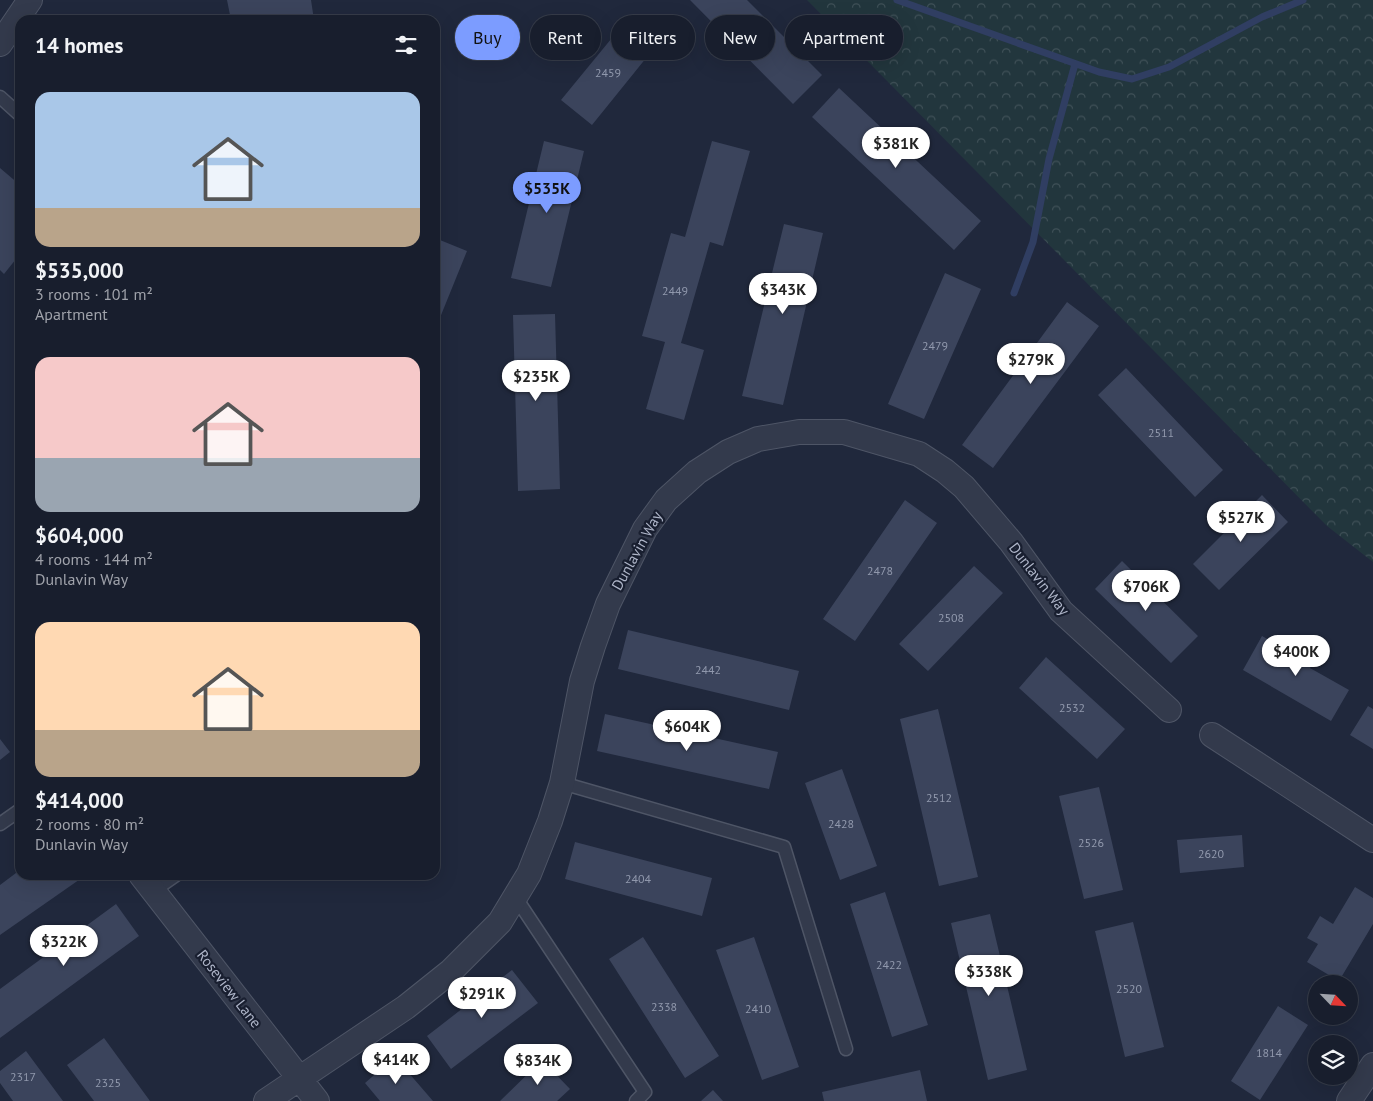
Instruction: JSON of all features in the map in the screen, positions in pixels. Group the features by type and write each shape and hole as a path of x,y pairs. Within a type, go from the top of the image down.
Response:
{"street":[{"path":"20,15 30,0"},
{"path":"0,44 15,22"},
{"name":"Dunlavin Way","path":"266,1101 406,1006 451,971 500,922 529,874 562,783 582,681 593,646 608,604 646,529 666,500 697,472 728,452 758,439 800,432 844,432 919,454 945,471 964,487 983,508 1061,611 1169,710"},
{"path":"1212,735 1373,840"},
{"name":"Roseview Lane","path":"147,883 317,1101"},
{"path":"1349,1101 1373,1065"}],"lane":[{"path":"0,96 15,111"},
{"path":"562,783 784,847 846,1049"},
{"path":"0,824 15,814"},
{"path":"516,898 644,1092 636,1101"}],"green space":[{"path":"807,0 1373,0 1373,562 1327,526 866,60 903,60 903,15 822,15"}],"building":[{"path":"227,0 311,0 313,15 230,15"},
{"path":"690,0 747,0 762,15 705,15"},
{"path":"775,28 785,38 785,60 807,60 822,75 793,104 749,60 775,60"},
{"path":"611,39 611,60 644,60 592,125 561,100 594,60 601,60 601,51"},
{"path":"839,88 981,221 954,250 812,117"},
{"path":"544,141 584,151 551,287 511,278"},
{"path":"712,141 750,151 723,246 710,242 681,343 704,350 684,420 646,409 665,342 642,336 671,233 685,237"},
{"path":"0,168 15,181 15,260 4,274 0,270"},
{"path":"784,224 823,233 783,405 742,396"},
{"path":"440,240 467,251 440,318"},
{"path":"945,273 981,289 924,419 888,404"},
{"path":"1067,302 1099,326 993,468 962,445"},
{"path":"555,314 560,489 518,491 513,315"},
{"path":"1126,368 1223,470 1195,497 1098,395"},
{"path":"1262,495 1288,522 1219,590 1193,564"},
{"path":"905,500 937,523 855,641 823,619"},
{"path":"1122,561 1198,636 1171,663 1095,589"},
{"path":"974,566 1003,593 928,671 899,644"},
{"path":"628,630 799,671 789,710 618,669"},
{"path":"1262,636 1286,650 1291,641 1317,657 1310,668 1349,690 1331,721 1243,670"},
{"path":"1046,657 1125,729 1097,759 1019,688"},
{"path":"1368,706 1373,709 1373,749 1350,735"},
{"path":"938,709 978,877 939,886 900,719"},
{"path":"605,714 778,752 769,789 597,751"},
{"path":"0,739 10,752 0,760"},
{"path":"842,769 877,866 840,880 805,783"},
{"path":"1099,787 1123,890 1084,899 1059,796"},
{"path":"1242,835 1244,867 1180,873 1177,840"},
{"path":"575,842 712,878 702,916 565,879"},
{"path":"15,874 15,880 79,880 0,935 0,885"},
{"path":"1355,887 1373,898 1373,924 1343,975 1329,975 1307,962 1318,944 1307,938 1320,916 1333,924"},
{"path":"885,892 928,1025 892,1037 850,904"},
{"path":"116,904 139,936 0,1038 0,989"},
{"path":"990,914 1027,1070 988,1080 951,923"},
{"path":"1133,922 1164,1047 1125,1057 1095,931"},
{"path":"643,937 719,1056 685,1078 609,959"},
{"path":"754,937 799,1067 762,1080 716,950"},
{"path":"512,970 538,1003 451,1069 427,1036"},
{"path":"1278,1006 1308,1025 1260,1100 1231,1081"},
{"path":"104,1038 150,1101 94,1101 67,1065"},
{"path":"26,1051 63,1101 13,1101 0,1083 0,1071"},
{"path":"395,1057 433,1101 380,1101 365,1083"},
{"path":"542,1060 570,1089 557,1101 500,1101"},
{"path":"920,1070 927,1101 824,1101 822,1092"},
{"path":"713,1090 723,1101 701,1101"}],"waterway":[{"path":"897,0 1099,72 1132,79 1169,67 1262,17 1303,0"},
{"path":"1014,293 1033,242 1049,159 1075,64"}]}
